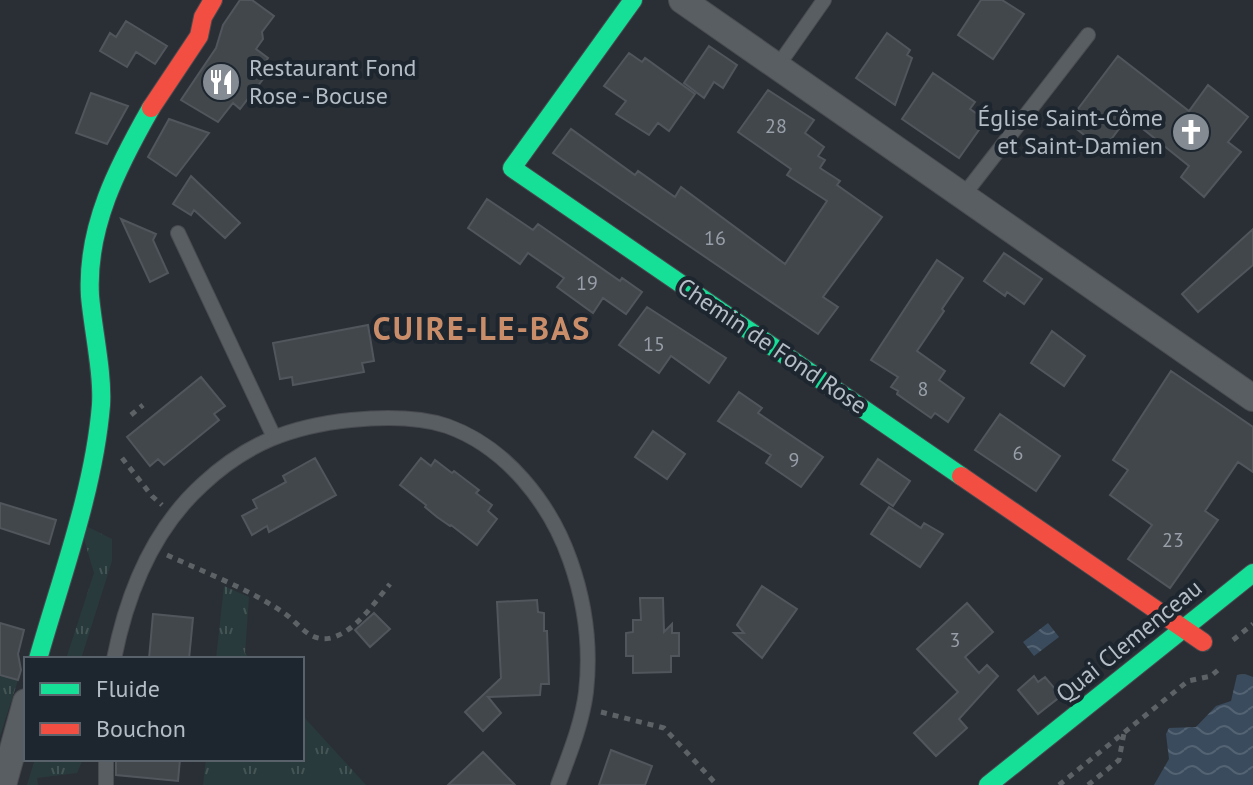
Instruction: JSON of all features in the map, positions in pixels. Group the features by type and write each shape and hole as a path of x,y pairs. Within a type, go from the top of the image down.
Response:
{"street":[{"path":"39,657 89,479 99,418 101,397 90,293 91,253 97,224 120,163 155,101 199,36 203,17 213,0"},
{"name":"Chemin de Fond Rose","path":"633,0 512,168 1202,642"},
{"path":"682,0 1253,398"},
{"name":"Quai Clemenceau","path":"989,785 1253,573"},
{"path":"3,785 24,709"},
{"path":"1036,747 1051,763"}],"lane":[{"path":"777,67 824,0"},
{"path":"963,196 1088,35"},
{"path":"178,233 274,437"},
{"path":"114,657 121,624 136,579 153,548 174,515 225,466 274,437 313,425 370,418 401,419 448,427 497,454 519,474 539,499 559,533 576,576 588,666 583,707 558,785"},
{"path":"106,761 106,785"}],"path":[{"path":"124,420 143,405"},
{"path":"114,447 152,496 174,515"},
{"path":"153,548 283,612 308,635 318,638 330,638 355,623 390,584"},
{"path":"1228,652 1234,639 1253,624"},
{"path":"1059,785 1188,681 1211,676 1223,665"},
{"path":"583,707 664,728 717,785"},
{"path":"1088,785 1119,760 1125,732"}],"green space":[{"path":"88,527 112,539 112,561 82,657 67,657 94,573 84,539"},
{"path":"224,586 249,597 245,653 248,657 216,657"},
{"path":"0,675 18,680 0,736"},
{"path":"304,717 366,785 203,785 206,761 304,761"},
{"path":"34,761 82,761 77,773 37,778 38,785 27,785"}],"water":[{"path":"1048,623 1059,637 1034,656 1023,642"},
{"path":"1237,675 1253,677 1253,785 1154,785 1169,759 1166,734 1169,728 1196,727 1216,706 1231,701"}],"building":[{"name":"Restaurant Fond Rose - Bocuse","path":"240,0 252,0 274,16 262,32 263,39 256,49 268,58 263,65 270,70 240,109 233,103 218,122 181,100 216,48 223,25"},
{"path":"981,0 1002,0 1024,14 993,59 958,35"},
{"path":"126,21 167,46 155,64 136,52 127,67 100,51 110,33 116,37"},
{"path":"887,33 910,50 907,55 912,58 895,105 856,78"},
{"path":"709,46 737,65 723,88 714,82 704,98 684,83"},
{"path":"629,53 642,62 645,58 695,94 669,131 658,123 649,135 616,114 626,101 604,86"},
{"name":"Église Saint-Côme et Saint-Damien","path":"1118,56 1189,111 1208,85 1248,117 1228,142 1241,152 1204,197 1181,177 1189,166 1128,117 1103,150 1068,122"},
{"path":"933,73 975,102 970,109 986,120 959,158 902,119"},
{"path":"768,90 814,120 805,133 824,147 818,156 825,160 820,168 840,181 837,185 882,217 823,297 838,307 818,334 553,153 571,129 635,175 638,171 675,197 681,187 785,264 827,201 787,175 791,169 738,132"},
{"path":"91,93 128,106 107,144 76,133"},
{"path":"169,119 209,133 176,176 148,157"},
{"path":"191,176 240,223 225,238 194,210 191,215 173,204"},
{"path":"487,199 533,230 538,224 620,281 622,278 642,292 626,314 603,298 593,313 557,287 564,278 528,253 520,264 468,228"},
{"path":"121,219 156,234 153,240 168,273 150,282"},
{"path":"1253,229 1253,265 1198,312 1182,294"},
{"path":"1004,253 1042,279 1024,304 1007,292 1005,296 984,281"},
{"path":"937,260 963,278 917,351 945,371 939,380 964,398 948,422 935,413 931,418 897,394 898,391 891,387 898,377 871,360"},
{"path":"647,307 726,358 709,383 671,356 659,373 619,345"},
{"path":"368,325 374,361 362,363 364,372 293,385 292,377 280,379 273,343"},
{"path":"1052,331 1085,356 1064,386 1031,363"},
{"path":"1171,371 1253,427 1253,472 1238,462 1205,511 1218,520 1170,588 1128,559 1152,525 1110,495 1128,470 1113,460"},
{"path":"201,377 225,406 214,414 219,420 164,465 158,459 150,466 127,437"},
{"path":"739,392 762,408 758,413 823,457 801,487 766,463 771,455 718,421"},
{"path":"1000,414 1060,456 1036,491 975,450"},
{"path":"653,431 685,454 667,479 635,457"},
{"path":"315,458 336,495 269,532 267,526 252,535 242,516 257,508 253,500 286,482 283,476"},
{"path":"421,458 431,466 435,460 452,473 454,471 479,490 476,493 492,505 488,511 497,519 477,545 437,517 400,485"},
{"path":"878,459 910,481 893,506 861,484"},
{"path":"0,503 56,520 49,544 0,528"},
{"path":"889,507 921,528 924,523 943,534 920,567 871,534"},
{"path":"762,586 797,609 762,658 734,633 744,633 737,625"},
{"path":"640,598 663,598 664,632 672,624 672,633 679,633 679,656 671,656 671,672 633,673 633,656 626,656 626,633 633,632 633,620 641,620"},
{"path":"537,600 538,612 544,613 544,631 547,631 549,684 541,684 540,695 488,697 501,713 483,731 465,712 501,678 497,602"},
{"path":"967,603 993,632 965,657 979,673 987,665 998,676 959,719 967,728 936,756 914,733 958,692 917,649"},
{"path":"374,613 390,629 370,647 355,630"},
{"path":"153,614 193,618 189,657 149,657"},
{"path":"0,623 24,630 18,654 21,670 18,680 0,675"},
{"path":"1034,676 1038,682 1045,677 1061,696 1038,714 1018,690"},
{"path":"611,750 652,766 645,785 599,785"},
{"path":"483,752 515,785 448,785"},
{"path":"116,761 180,761 178,781 116,775"}],"traffic: fast":[{"path":"633,0 512,168 961,476"},
{"path":"39,657 76,534 97,437 101,393 90,296 93,246 116,175 151,108"},
{"path":"988,785 1253,573"}],"traffic: jam":[{"path":"151,108 199,36 203,17 213,0"},
{"path":"961,476 1203,642"}],"place":[{"name":"Restaurant Fond Rose - Bocuse","path":"221,82"},
{"name":"Église Saint-Côme et Saint-Damien","path":"1191,132"}],"district":[{"name":"CUIRE-LE-BAS","path":"482,329"}]}
